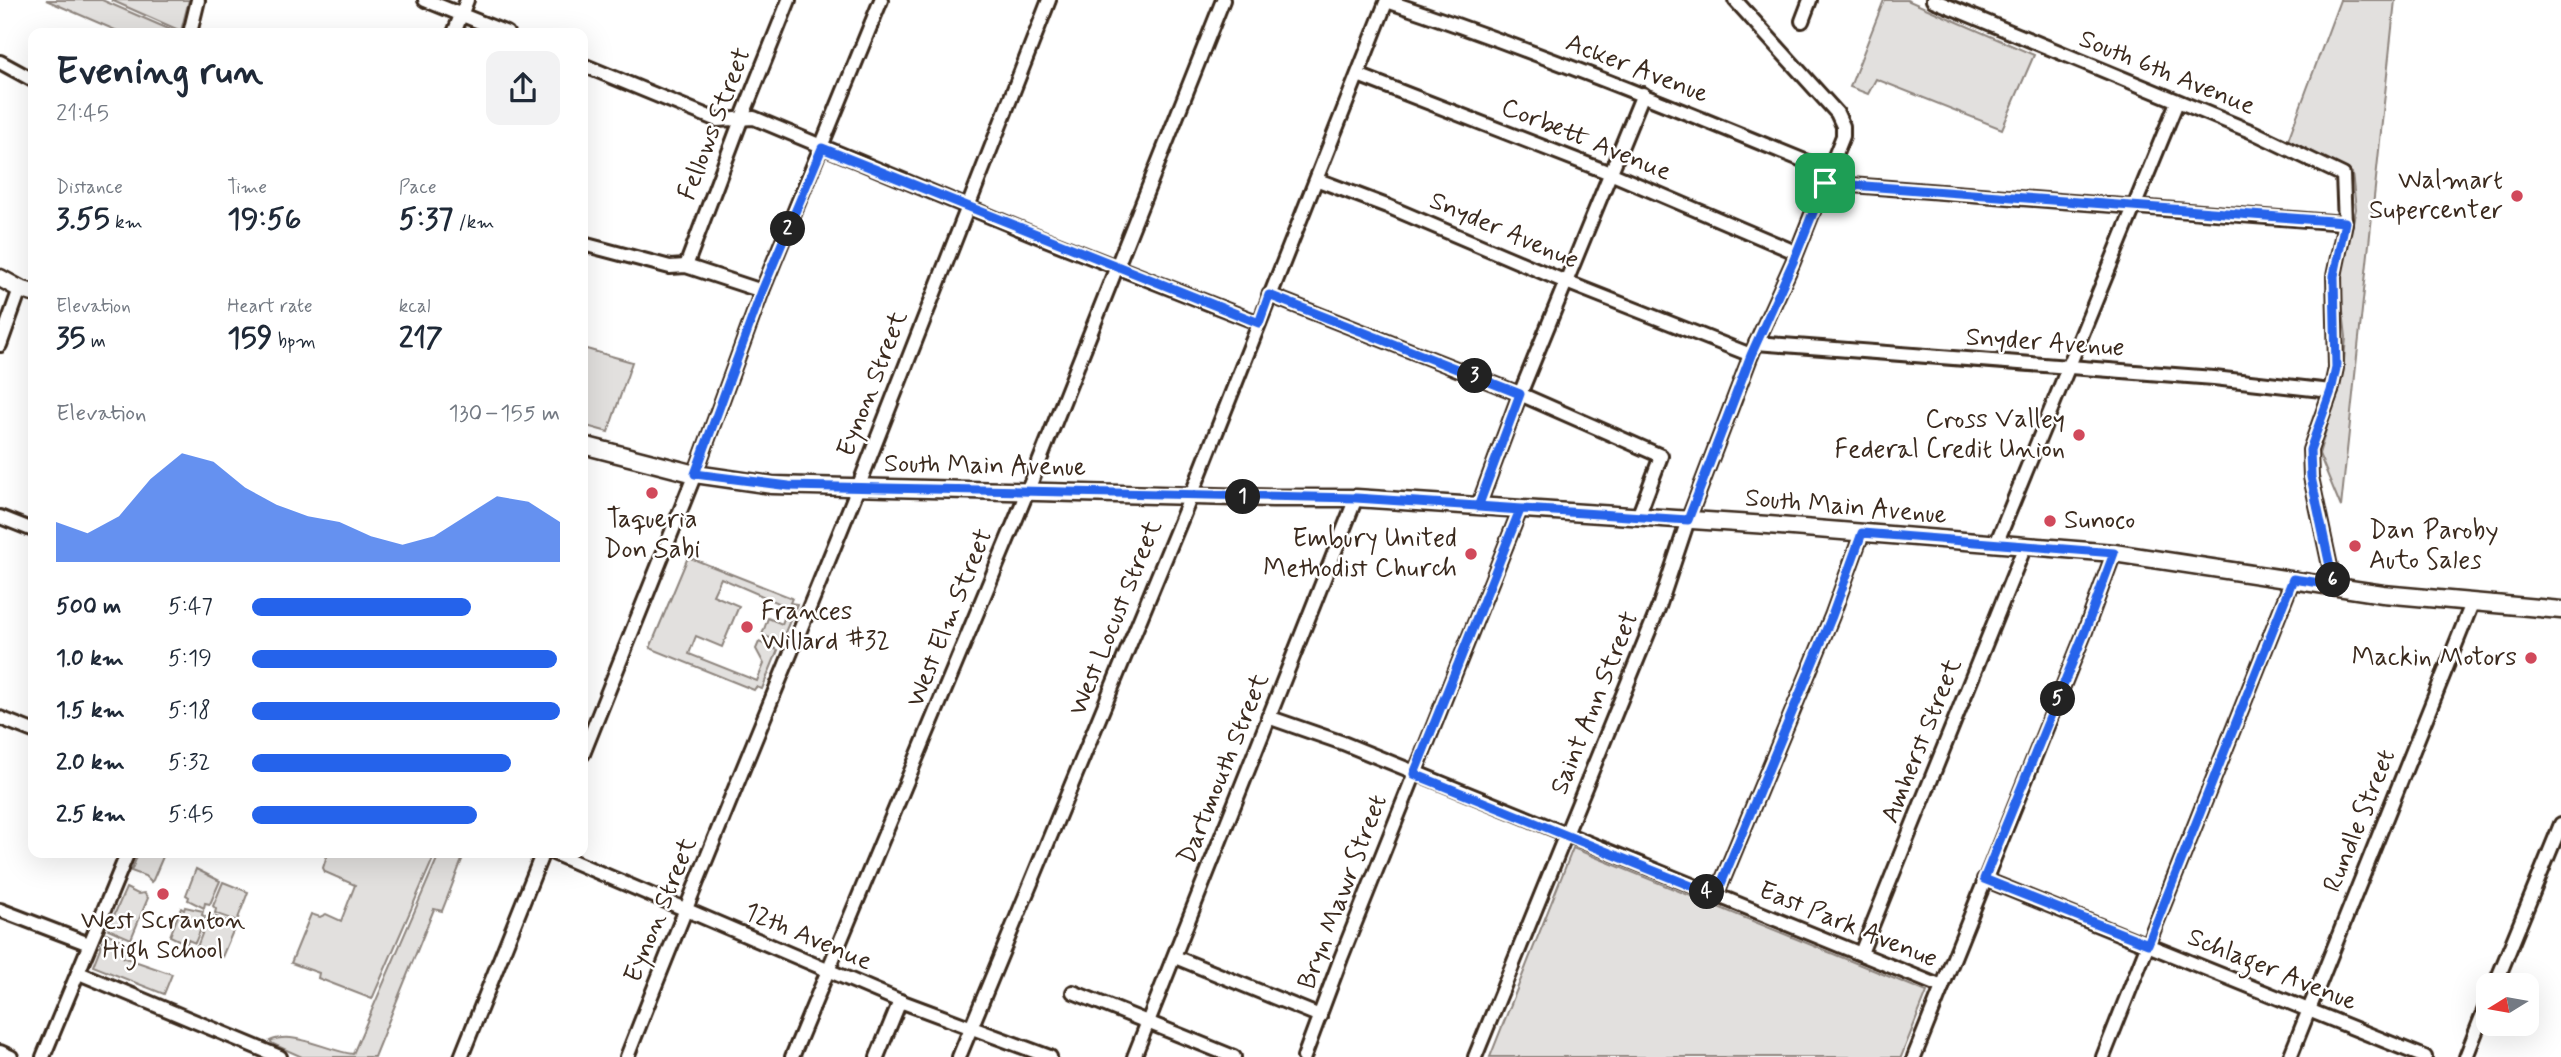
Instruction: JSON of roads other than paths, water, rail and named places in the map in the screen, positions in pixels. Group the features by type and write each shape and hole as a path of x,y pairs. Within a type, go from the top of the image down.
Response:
{"main road":[{"path":"0,278 27,291"},
{"name":"South Main Avenue","path":"588,446 695,474 772,485 857,489 1356,498 1688,520 2114,553 2383,594 2561,610"}],"street":[{"path":"191,28 198,0"},
{"path":"425,0 496,28"},
{"path":"456,28 467,0"},
{"name":"Fellows Street","path":"686,266 789,0"},
{"path":"588,742 695,474 762,291 881,0"},
{"name":"Eynon Street","path":"627,1057 684,909 857,489 1049,0"},
{"name":"West Elm Street","path":"793,1057 1028,490 1223,0"},
{"name":"Saint Ann Street","path":"1475,1057 1660,604 1688,520 1754,349 1843,136 1843,126 1836,113 1735,0"},
{"path":"1801,21 1810,0"},
{"name":"South 6th Avenue","path":"1933,0 2255,134 2343,175 2345,222"},
{"name":"West Locust Street","path":"959,1057 1191,496 1387,1"},
{"name":"Acker Avenue","path":"1387,1 1462,26 1643,94 1827,177 2134,208 2232,212 2345,222"},
{"path":"0,62 28,77"},
{"path":"588,67 717,120 754,118 822,148 1259,323"},
{"name":"Corbett Avenue","path":"1357,75 1610,173 1796,252"},
{"path":"1478,507 1520,394 1643,94"},
{"path":"1996,544 2177,103"},
{"name":"Snyder Avenue","path":"1318,180 1387,206 1566,282 1754,349 2214,378 2331,391"},
{"path":"2334,585 2311,477 2310,450 2331,391 2336,368 2334,276 2345,222"},
{"path":"588,245 670,267 686,266 762,291"},
{"path":"0,345 27,291"},
{"path":"1269,295 1520,394 1661,456 1638,517"},
{"name":"Dartmouth Street","path":"1134,1057 1356,498"},
{"name":"Bryn Mawr Street","path":"1304,1057 1520,510"},
{"path":"0,517 28,528"},
{"path":"1716,896 1832,616 1862,533"},
{"name":"Amherst Street","path":"1861,953 2025,546"},
{"path":"1914,1057 2114,553"},
{"path":"2103,1057 2293,579"},
{"name":"Rundle Street","path":"2290,1057 2473,601"},
{"name":"East Park Avenue","path":"1268,717 1343,743 1942,988"},
{"path":"0,718 28,729"},
{"path":"2500,973 2561,824"},
{"path":"43,1057 125,858"},
{"path":"461,1057 541,858"},
{"name":"12th Avenue","path":"565,858 831,969 900,1001 1050,1057"},
{"name":"Schlager Avenue","path":"1984,879 2425,1057"},
{"path":"0,910 89,944"},
{"path":"1174,957 1320,1016"},
{"path":"79,973 280,1057"},
{"path":"1073,992 1234,1057"},
{"path":"877,1057 900,1001"},
{"path":"2466,1057 2476,1032"},
{"path":"0,1052 11,1057"}],"place":[{"name":"Walmart Supercenter","path":"2517,196"},
{"name":"Cross Valley Federal Credit Union","path":"2079,435"},
{"name":"Taqueria Don Sabi","path":"652,493"},
{"name":"Sunoco","path":"2050,521"},
{"name":"Dan Paroby Auto Sales","path":"2355,546"},
{"name":"Embury United Methodist Church","path":"1471,554"},
{"name":"Frances Willard #32","path":"747,627"},
{"name":"Mackin Motors","path":"2531,658"},
{"name":"West Scranton High School","path":"163,894"}]}
